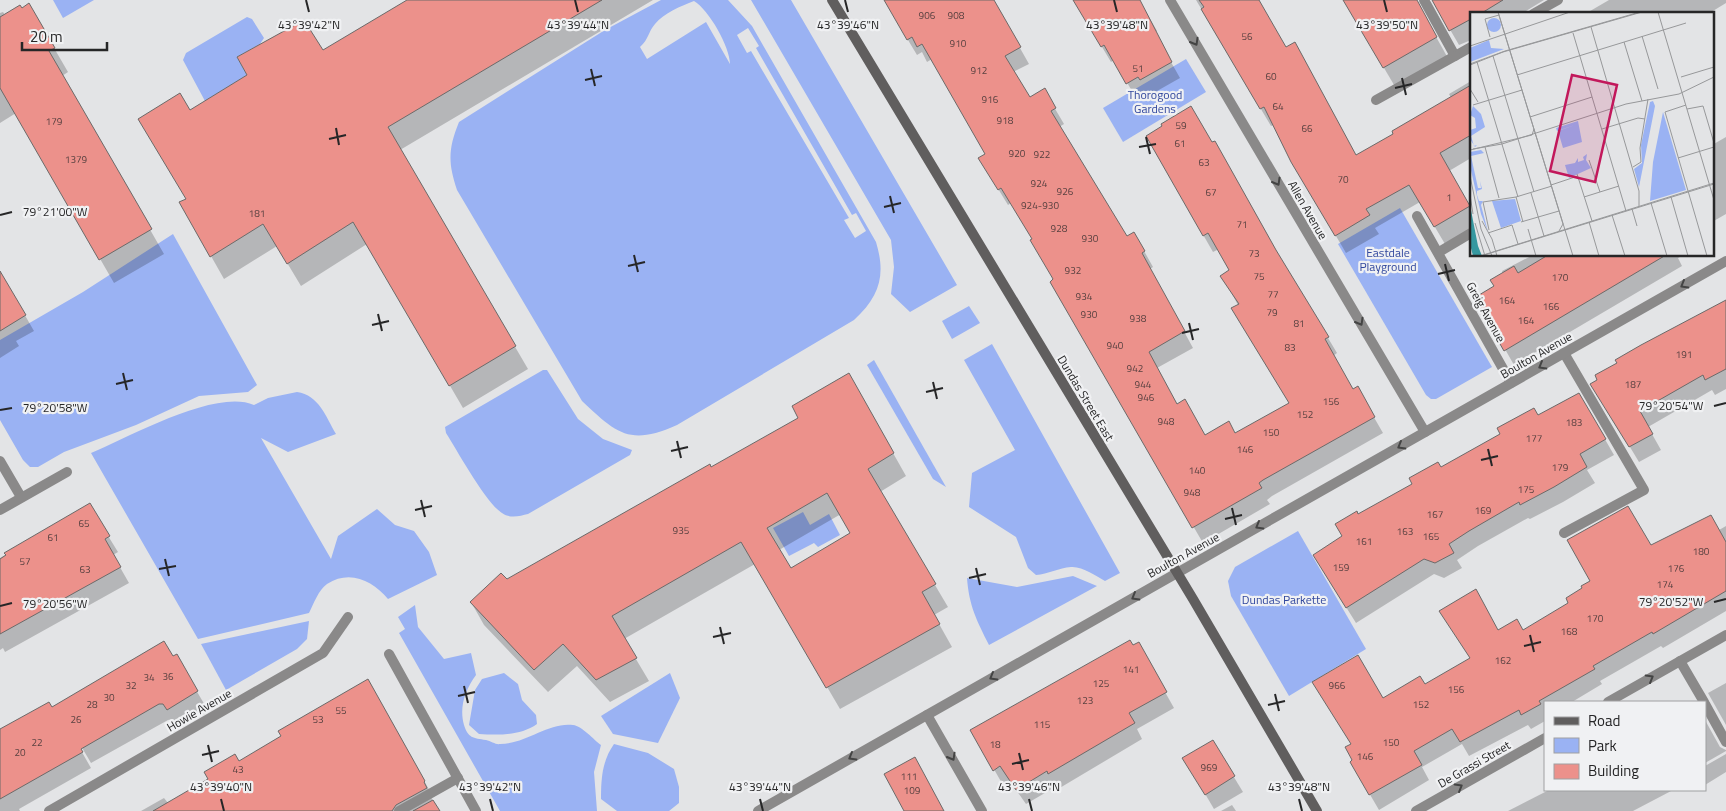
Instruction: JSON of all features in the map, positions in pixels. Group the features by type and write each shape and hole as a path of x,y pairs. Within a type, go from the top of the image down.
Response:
{"street":[{"name":"Dundas Street East","path":"832,0 1177,572 1317,811"},
{"name":"Allen Avenue","path":"1170,0 1424,432"},
{"path":"1424,0 1456,56"},
{"path":"1536,12 1558,0"},
{"path":"1376,100 1470,48"},
{"name":"Greig Avenue","path":"1417,216 1439,252 1511,383"},
{"path":"1439,252 1470,234"},
{"name":"Boulton Avenue","path":"758,811 1726,261"},
{"path":"1564,353 1644,490 1564,533"},
{"path":"0,462 21,497"},
{"path":"0,510 67,472"},
{"name":"Howie Avenue","path":"49,811 323,653 348,617"},
{"path":"1610,701 1726,635"},
{"path":"389,654 476,811"},
{"path":"1680,661 1703,701"},
{"path":"1706,707 1726,742"},
{"path":"928,714 982,811"},
{"name":"De Grassi Street","path":"1416,811 1544,739"},
{"path":"399,811 458,778"}],"green space":[{"path":"53,0 94,0 63,18"},
{"path":"661,0 728,0 752,26 876,242 879,254 880,275 875,293 863,311 854,320 677,425 647,435 625,433 615,429 582,401 457,190 450,156 459,122 605,30","holes":["694,1 706,12 718,30 723,39 730,64 706,22 647,59 640,47 655,24 668,13","748,28 759,46 756,48 852,215 856,213 866,231 855,238 844,220 849,218 751,51 747,53 737,35"]},
{"path":"751,0 791,0 957,285 910,312 891,294 894,267 891,240"},
{"path":"247,17 252,19 264,38 260,44 237,57 247,75 205,101 183,60 186,53"},
{"name":"Thorogood Gardens","path":"1186,59 1206,92 1123,142 1103,108"},
{"name":"Eastdale Playground","path":"1400,208 1492,367 1436,399 1431,399 1426,395 1338,244"},
{"path":"173,234 257,385 248,392 199,396 136,425 64,452 38,467 30,467 23,460 0,420 0,340 83,292"},
{"path":"969,306 980,323 952,339 942,321"},
{"path":"992,344 1120,573 1105,581 1075,567 1036,575 1028,568 1016,537 969,507 972,473 1015,450 964,360"},
{"path":"874,360 946,487 933,479 867,365"},
{"path":"543,370 547,370 578,419 603,439 632,450 630,455 528,514 508,516 495,507 480,488 446,433 445,427"},
{"path":"297,392 311,397 316,402 336,434 288,452 261,438 331,559 338,536 377,509 395,525 414,531 429,552 437,575 388,599 368,582 352,577 344,577 327,584 321,590 309,613 198,639 91,453 149,426 196,408 218,403 238,402 254,405 268,398"},
{"path":"803,512 810,525 829,514 840,535 818,547 814,543 789,556 773,528"},
{"name":"Dundas Parkette","path":"1298,531 1366,649 1289,696 1231,596 1228,581 1235,567"},
{"path":"1073,576 1097,586 989,645 977,621 967,578 1017,587"},
{"path":"415,605 418,627 444,659 471,653 476,675 466,693 462,712 464,725 469,735 498,744 510,743 555,727 573,725 584,730 601,745 594,772 597,811 500,811 399,633 405,629 398,617"},
{"path":"309,621 307,639 297,649 226,690 201,644"},
{"path":"504,673 518,684 522,700 536,715 537,724 516,733 479,734 469,725 475,690 482,679"},
{"path":"670,673 680,698 658,743 613,734 601,716"},
{"path":"614,744 648,753 674,769 679,787 679,803 669,811 617,811 601,799 603,770"}],"building":[{"path":"407,0 602,0 388,127 516,346 449,386 353,222 287,264 263,224 210,257 179,202 186,199 138,119 180,93 190,110 247,75 237,57 304,20 323,50"},
{"path":"884,0 994,0 1021,47 1005,56 1030,97 1045,88 1056,108 1051,111 1127,236 1134,232 1145,251 1142,253 1185,331 1149,352 1177,404 1185,399 1205,435 1229,421 1235,433 1289,403 1231,308 1239,304 1220,276 1229,270 1208,233 1203,236 1146,136 1162,126 1161,124 1191,106 1212,142 1215,141 1276,250 1329,337 1325,339 1353,389 1358,386 1375,417 1263,480 1259,483 1262,488 1192,528 1050,282 1053,279 1030,240 1032,239 1001,188 998,190 978,158 985,154 922,44 917,47 912,37 907,40"},
{"path":"1073,0 1140,0 1172,62 1140,80 1138,77 1126,84 1104,45 1101,47"},
{"path":"1199,0 1259,0 1286,47 1295,42 1356,155 1393,134 1392,131 1470,86 1470,136 1440,153 1470,206 1434,227 1409,185 1366,209 1370,215 1335,236 1291,162 1264,107 1260,109 1201,9 1204,7"},
{"path":"1343,0 1417,0 1437,37 1383,68"},
{"path":"1432,0 1503,0 1483,12 1470,12 1470,20 1449,31"},
{"path":"29,3 55,48 49,51 152,229 99,260 0,88 0,17 20,5 22,8"},
{"path":"1546,256 1664,256 1504,351 1474,298 1494,286 1490,280 1514,266 1518,273"},
{"path":"0,271 26,315 0,331"},
{"path":"1726,300 1726,369 1705,380 1703,375 1640,411 1653,434 1629,447 1590,384 1597,380 1595,375 1617,363 1615,360 1641,345"},
{"path":"849,373 894,453 868,469 936,584 922,592 940,624 826,688 741,542 612,616 637,658 596,680 563,644 534,670 470,602 501,573 507,579 710,464 711,467 798,418 792,406","holes":["827,493 850,533 791,568 767,528"]},
{"path":"1579,393 1606,439 1580,454 1587,467 1554,487 1520,505 1519,502 1469,531 1449,544 1454,553 1435,563 1424,559 1346,608 1313,555 1342,536 1335,524 1357,511 1358,514 1412,484 1409,478 1438,462 1441,467 1500,434 1497,428 1534,408 1538,415"},
{"path":"90,503 110,536 105,539 121,567 0,634 0,559 6,555 4,553"},
{"path":"1628,506 1651,545 1711,515 1726,542 1726,591 1653,634 1652,632 1593,666 1595,669 1539,701 1541,704 1521,715 1519,710 1460,742 1452,729 1414,751 1422,765 1369,795 1350,762 1352,760 1345,747 1351,744 1312,682 1358,655 1383,698 1420,676 1425,684 1470,658 1439,611 1476,589 1498,630 1517,619 1523,630 1568,603 1566,598 1590,581 1567,540"},
{"path":"1130,640 1133,645 1139,642 1167,692 1129,713 1135,723 1048,774 1047,771 1016,790 1000,766 993,771 970,730"},
{"path":"164,641 173,656 177,654 198,691 167,710 163,704 159,704 81,749 83,752 0,799 0,729 49,702 52,707"},
{"path":"368,679 425,781 427,788 396,805 392,811 153,811 208,779 204,772 235,754 239,761 281,736 278,731"},
{"path":"1213,740 1235,776 1205,795 1182,758"},
{"path":"915,757 944,811 904,811 884,774"},
{"path":"433,800 440,811 413,811"}]}
